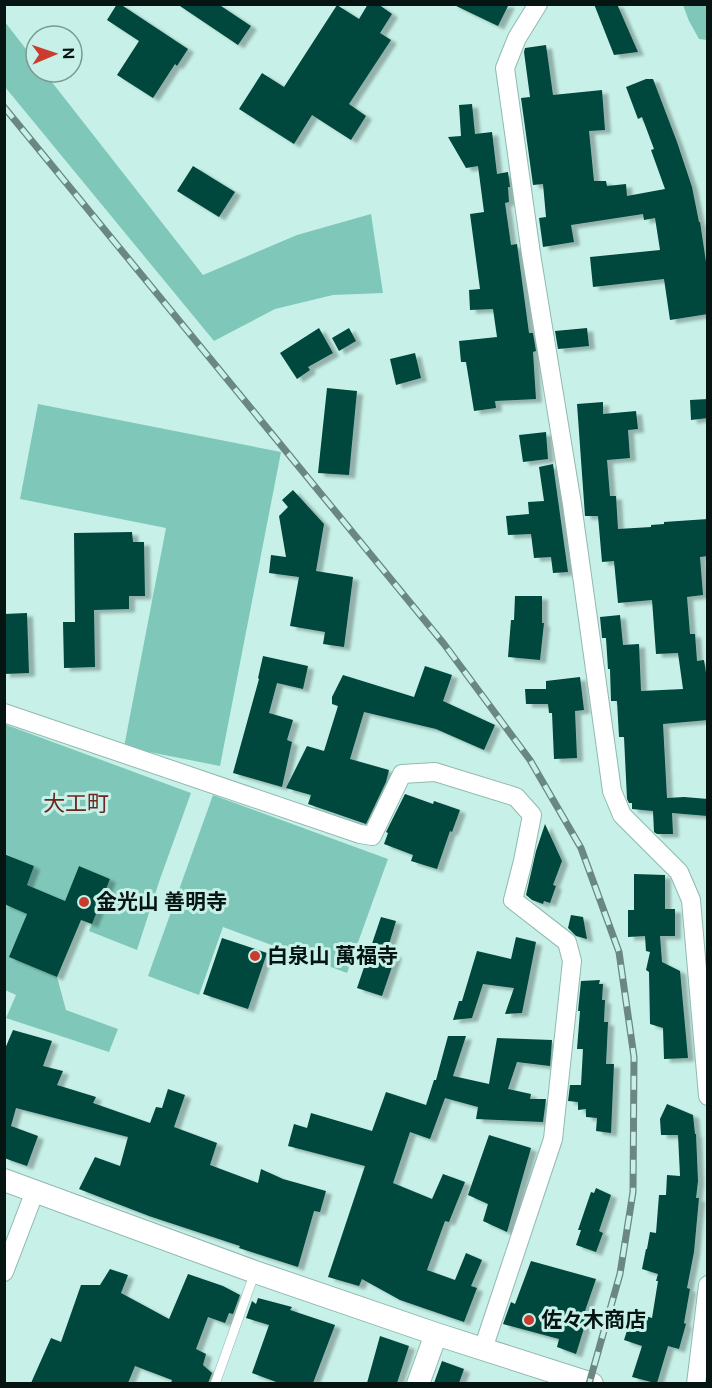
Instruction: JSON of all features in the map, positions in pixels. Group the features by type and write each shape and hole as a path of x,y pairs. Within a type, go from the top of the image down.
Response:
{"street":[{"path":"538,4 517,38 505,68 533,266 572,504 612,791 622,814 679,872 691,900 708,1096"},
{"path":"4,713 360,834 372,836 402,774 435,772 446,775 516,797 532,814 513,900 567,942 573,961 554,1139 483,1349"},
{"path":"4,1180 255,1272 436,1334 592,1383"},
{"path":"4,1272 35,1191"},
{"path":"696,1383 708,1285"},
{"path":"418,1383 436,1334"}],"lane":[{"path":"215,1383 255,1272"}],"green space":[{"path":"683,5 707,5 707,40 699,39"},
{"path":"5,22 24,47 24,84 53,84 203,275 297,235 371,214 383,293 333,295 275,309 214,341 5,87"},
{"path":"38,404 281,452 220,766 124,747 166,528 20,499"},
{"path":"4,724 191,793 137,950 89,931 110,879 79,866 65,901 27,885 34,866 5,854"},
{"path":"213,795 388,859 347,973 223,927 199,995 148,976"},
{"path":"4,904 27,914 10,957 57,977 66,1010 118,1029 109,1052 6,1018 16,995 5,990"}],"building":[{"path":"117,4 188,49 177,66 175,64 153,98 117,75 139,41 107,20"},
{"path":"177,4 218,4 251,26 238,45"},
{"path":"368,4 378,4 392,14 380,33 391,40 349,104 366,116 351,140 312,115 294,144 239,109 262,73 284,87 337,5 359,19"},
{"path":"452,4 509,4 498,26"},
{"path":"594,4 617,4 638,52 614,55"},
{"path":"546,45 553,95 602,90 605,130 589,131 594,181 606,181 607,186 626,184 627,196 665,189 642,117 638,119 626,87 646,79 653,79 692,187 708,275 708,314 670,320 664,279 593,287 590,257 660,250 655,218 644,220 643,214 571,225 574,242 543,247 539,218 546,217 543,184 533,185 521,98 530,97 525,48"},
{"path":"472,104 475,134 492,132 497,174 508,172 509,202 505,203 511,245 517,244 529,333 533,333 536,351 533,352 536,399 495,401 496,408 474,411 466,362 461,362 459,341 497,337 493,309 470,310 469,290 480,289 470,214 484,212 478,166 466,168 448,137 461,136 459,105"},
{"path":"193,166 235,192 219,217 177,191"},
{"path":"319,328 333,353 308,367 310,370 297,379 280,353"},
{"path":"349,328 356,341 339,351 332,338"},
{"path":"587,328 589,346 558,349 555,331"},
{"path":"415,353 421,378 396,385 390,359"},
{"path":"327,388 357,391 349,475 318,473"},
{"path":"708,399 708,418 691,420 690,400"},
{"path":"603,402 603,414 636,411 638,429 628,430 630,458 607,460 610,496 616,496 618,529 651,527 651,525 664,524 664,522 708,519 708,556 700,557 703,595 687,597 690,634 695,634 697,661 704,660 708,686 708,720 663,724 667,798 708,799 708,816 672,813 673,834 654,832 653,811 632,809 632,803 629,803 627,799 624,737 619,737 617,701 611,701 606,638 602,638 600,617 620,615 623,645 639,644 641,691 683,689 678,653 656,654 652,600 618,603 614,561 602,562 598,516 585,516 577,404"},
{"path":"546,432 548,459 523,462 519,435"},
{"path":"553,464 568,572 553,573 551,557 534,558 531,534 508,535 506,516 529,514 528,502 544,501 539,467"},
{"path":"293,490 324,524 316,571 353,577 344,647 323,644 325,632 290,626 299,577 269,573 271,555 286,557 279,516 288,507 282,500"},
{"path":"132,532 133,542 144,542 145,596 129,596 129,609 94,610 95,667 64,668 63,622 75,622 74,533"},
{"path":"515,596 542,596 542,623 544,623 540,660 508,657"},
{"path":"27,613 29,673 4,674 4,614"},
{"path":"263,656 308,666 303,689 277,683 269,713 293,720 287,740 292,742 282,787 233,773 259,679"},
{"path":"425,666 452,675 443,701 495,725 484,750 436,729 364,712 350,759 389,770 386,782 366,824 308,804 311,795 286,788 307,746 324,751 338,706 332,704 332,697 343,675 414,697"},
{"path":"580,677 584,710 575,711 577,758 554,759 552,713 549,713 548,704 526,704 525,689 546,689 546,681"},
{"path":"405,794 460,810 437,869 411,861 413,855 384,844 388,833 386,832"},
{"path":"545,824 562,861 553,885 556,886 550,903 544,901 543,904 526,895"},
{"path":"4,854 34,866 27,885 65,901 79,866 110,879 92,924 81,920 57,977 9,957 27,914 4,904"},
{"path":"634,874 665,875 665,909 675,909 675,936 660,936 662,962 680,971 688,1058 664,1059 663,1028 650,1024 649,972 646,970 650,952 646,951 645,936 628,937 628,910 634,910"},
{"path":"571,915 583,917 587,939 576,936 568,928"},
{"path":"381,917 396,921 387,951 396,955 382,996 357,988"},
{"path":"516,937 536,942 522,1013 505,1014 514,988 483,984 472,1018 453,1020 459,1001 462,1001 477,951 511,959"},
{"path":"222,938 267,953 248,1009 203,994"},
{"path":"600,980 599,984 603,984 602,1000 605,1000 604,1022 608,1022 606,1064 614,1064 611,1133 596,1131 597,1118 586,1117 586,1109 578,1110 578,1102 568,1101 570,1085 581,1085 583,1049 577,1049 581,981"},
{"path":"13,1030 52,1041 43,1066 63,1071 57,1085 96,1097 93,1103 150,1123 156,1107 162,1108 168,1089 185,1095 174,1127 217,1143 210,1165 258,1183 261,1169 283,1179 326,1191 320,1212 314,1211 298,1267 149,1216 79,1189 95,1157 120,1166 128,1137 16,1108 11,1126 38,1136 27,1166 4,1158 4,1051"},
{"path":"448,1036 466,1036 453,1076 489,1084 497,1038 552,1040 550,1066 517,1062 508,1089 531,1094 530,1099 546,1099 543,1122 476,1119 478,1107 445,1098 430,1139 410,1132 393,1183 432,1199 443,1174 465,1182 449,1222 445,1221 427,1270 455,1280 466,1253 482,1260 471,1286 477,1288 464,1322 400,1300 362,1279 359,1286 328,1277 365,1166 288,1146 294,1124 307,1128 311,1113 372,1131 386,1092 426,1105 434,1080 436,1080"},
{"path":"667,1104 693,1115 698,1181 696,1198 699,1198 694,1252 687,1288 690,1289 684,1323 686,1324 679,1349 668,1346 657,1383 655,1383 632,1377 642,1346 624,1340 633,1312 652,1318 658,1274 642,1269 650,1232 656,1233 659,1195 666,1195 667,1175 680,1176 678,1135 661,1135 660,1119"},
{"path":"489,1135 531,1148 507,1232 483,1221 488,1204 468,1195"},
{"path":"596,1188 611,1195 599,1231 603,1233 596,1252 576,1245 581,1230 578,1230 591,1192 594,1193"},
{"path":"531,1261 596,1279 585,1311 589,1312 576,1354 557,1347 559,1339 503,1324 511,1302 515,1304"},
{"path":"110,1269 128,1275 121,1293 169,1319 188,1274 223,1286 240,1295 233,1314 229,1313 225,1323 208,1317 196,1349 206,1354 203,1365 212,1373 208,1383 171,1383 172,1380 135,1366 128,1383 31,1383 51,1338 61,1342 81,1285 100,1285"},
{"path":"258,1298 292,1307 290,1310 335,1325 313,1383 279,1383 252,1373 269,1325 246,1318 252,1301 256,1304"},
{"path":"380,1336 409,1346 397,1383 367,1383"},
{"path":"442,1361 464,1369 459,1383 434,1383"}],"railway":[{"path":"4,107 444,644 530,760 581,848 619,952 634,1057 633,1192 620,1274 589,1384"}],"place":[{"name":"金光山 善明寺","path":"84,902"},
{"name":"白泉山 萬福寺","path":"255,956"},
{"name":"佐々木商店","path":"529,1320"}],"district":[{"name":"大工町","path":"76,803"}]}
